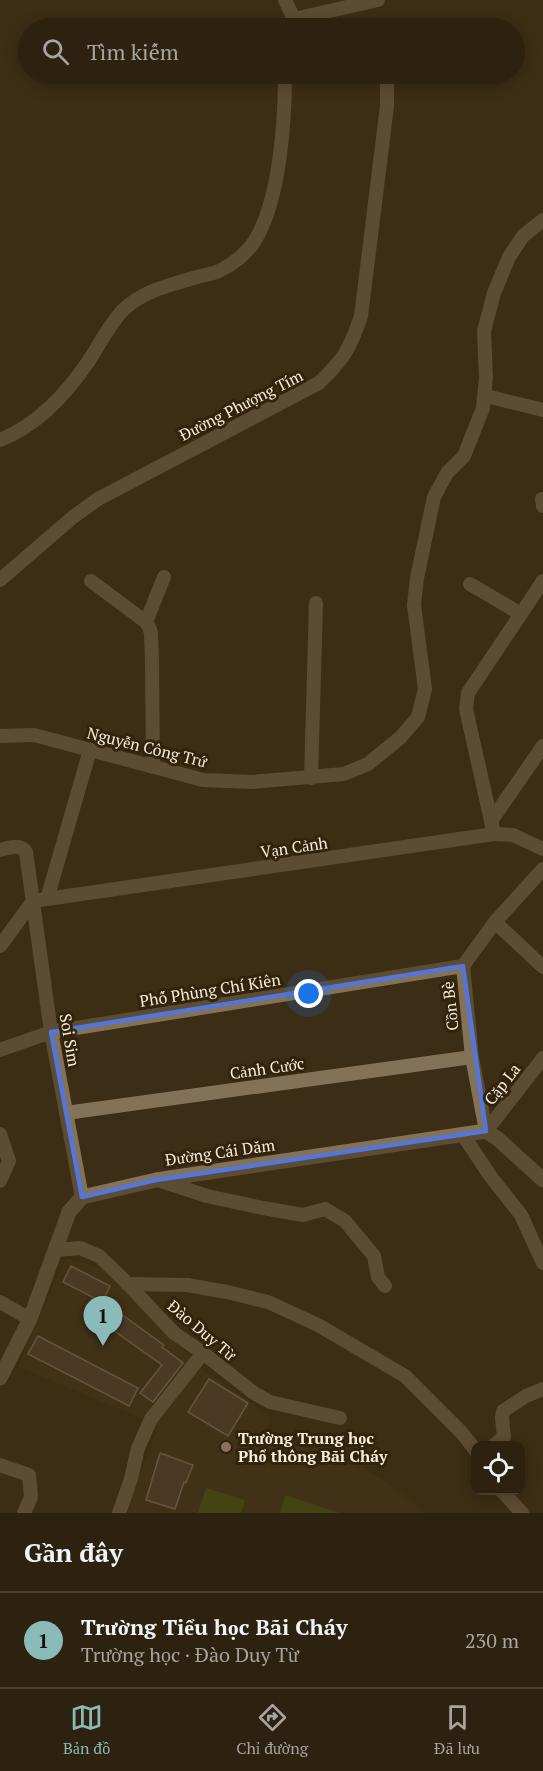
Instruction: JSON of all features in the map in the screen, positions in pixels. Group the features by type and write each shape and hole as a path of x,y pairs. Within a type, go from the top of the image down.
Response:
{"street":[{"path":"285,0 291,18"},
{"path":"314,18 378,0"},
{"path":"0,440 34,421 52,405 72,384 123,311 139,298 163,287 219,271 239,258 253,243 266,218 281,154 285,84"},
{"name":"Đường Phượng Tím","path":"0,580 98,499 319,383 339,364 352,343 361,316 387,106 387,84"},
{"name":"Nguyễn Công Trứ","path":"0,736 34,735 203,780 252,782 345,774 368,764 401,736 418,717 424,689 414,605 434,497 447,473 464,456 483,408 486,396 484,331 494,292 509,257 523,236 543,220"},
{"path":"486,396 543,410"},
{"path":"146,622 164,577"},
{"path":"493,827 466,709 466,699 543,580"},
{"path":"91,581 146,622 149,627 153,662 153,767"},
{"path":"470,584 521,614"},
{"path":"311,778 316,603"},
{"path":"493,827 543,746"},
{"path":"0,946 40,900 90,750"},
{"name":"Vạn Cảnh","path":"40,900 493,827 543,849"},
{"name":"Soi Sim","path":"0,850 18,846 24,848 40,900 51,1032 82,1197"},
{"name":"Cồn Bè","path":"486,1131 472,1057 463,966 495,922 543,869"},
{"path":"495,922 543,966"},
{"name":"Phố Phùng Chí Kiên","path":"0,1050 51,1032 463,966"},
{"name":"Cảnh Cước","path":"66,1113 472,1057"},
{"name":"Cặp La","path":"486,1131 542,1063"},
{"path":"486,1131 543,1180"},
{"name":"Đường Cái Dăm","path":"82,1197 156,1180 486,1131"},
{"path":"0,1134 9,1161 0,1181"},
{"path":"463,1135 491,1177 521,1215 543,1263"},
{"path":"156,1180 207,1196 273,1210 303,1215 325,1209 345,1221 374,1256 378,1277 385,1286"},
{"path":"0,1378 30,1319 69,1212 82,1197"},
{"name":"Đào Duy Từ","path":"56,1250 80,1248 99,1256 174,1333 254,1394 270,1402 340,1418"},
{"path":"127,1284 187,1285 227,1292 268,1302 318,1325 405,1376 471,1445"},
{"path":"0,1302 30,1319"},
{"path":"119,1513 138,1448 151,1419 203,1353"},
{"path":"499,1441 504,1437 503,1411 526,1396 543,1389"},
{"path":"0,1465 29,1475 31,1497 24,1513"},
{"path":"505,1495 522,1513"}],"highlighted area":[{"path":"463,966 486,1131 156,1180 82,1197 51,1032"}],"shaded area":[{"path":"66,1258 109,1272 200,1368 271,1416 264,1439 341,1455 390,1484 424,1513 127,1513 158,1425 18,1367"}],"green space":[{"path":"206,1488 245,1500 241,1513 198,1513"},
{"path":"286,1495 340,1513 280,1513"}],"building":[{"path":"71,1266 110,1286 102,1302 63,1282"},
{"path":"110,1306 164,1345 162,1347 183,1363 153,1402 140,1393 162,1365 99,1320"},
{"path":"38,1336 138,1388 129,1406 28,1354"},
{"path":"209,1379 248,1403 228,1436 188,1412"},
{"path":"160,1453 193,1465 186,1483 184,1482 175,1509 146,1500"}],"place":[{"name":"Trường Tiểu học Bãi Cháy","path":"103,1346"},
{"name":"Trường Trung học Phổ thông Bãi Cháy","path":"226,1447"}]}
